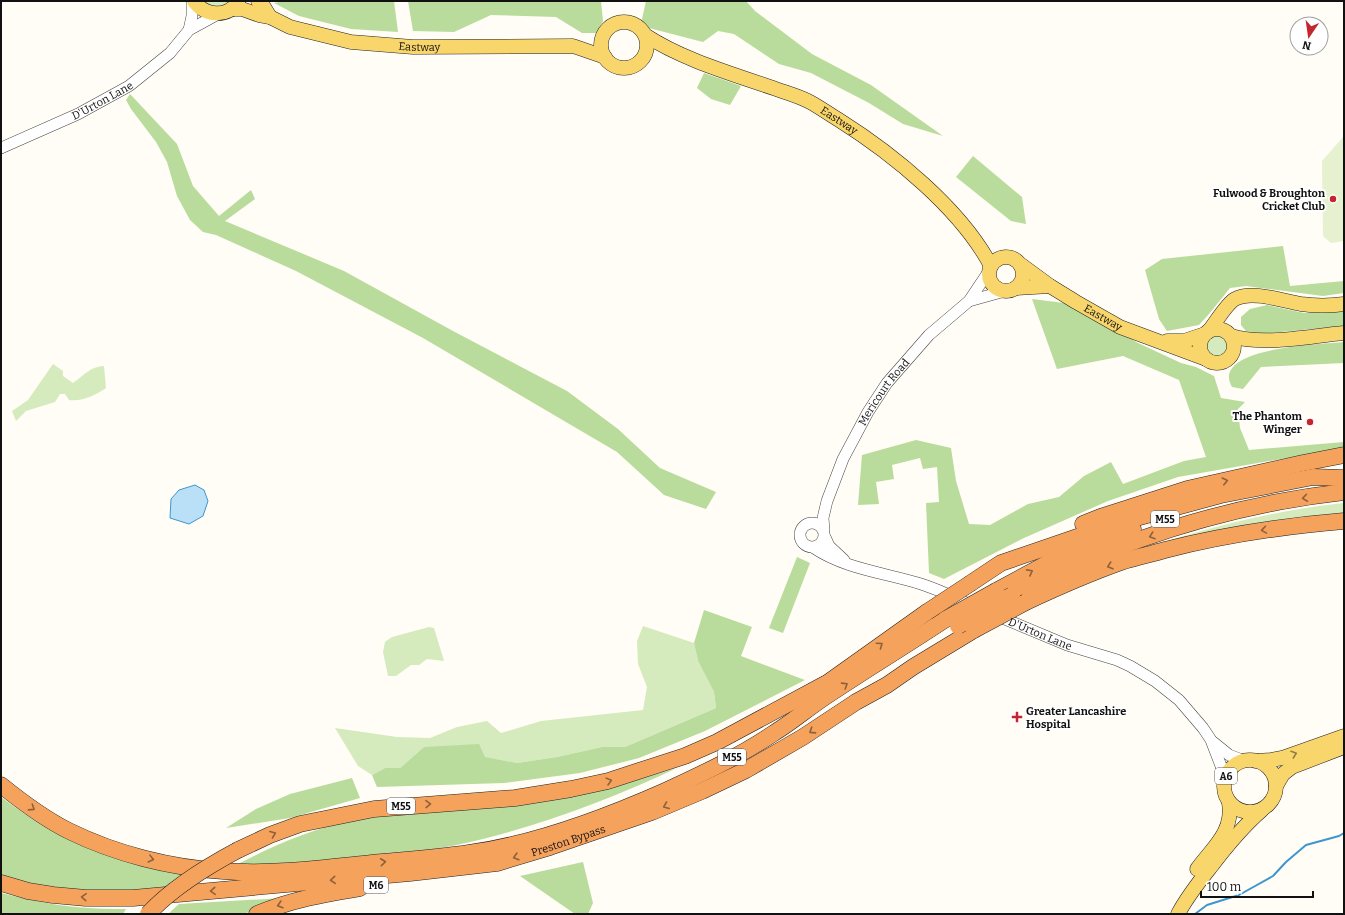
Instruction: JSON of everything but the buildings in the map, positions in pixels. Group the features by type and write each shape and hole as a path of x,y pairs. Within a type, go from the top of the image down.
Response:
{"highway":[{"name":"M55","path":"1019,556 1043,542 1075,527 1187,489 1344,455"},
{"name":"M55","path":"496,856 684,772 778,719 927,612 1001,563 1109,526 1221,495 1314,477 1344,479"},
{"name":"M55","path":"856,702 879,681 996,590 1046,564 1094,544 1187,512 1228,500 1287,488 1344,479"},
{"name":"M55","path":"856,702 887,685 913,667 974,630 1019,599 1034,584 1096,557 1154,535 1219,516 1289,500 1344,492"},
{"name":"M55","path":"496,856 618,810 666,790 720,763 774,734 824,698 952,623 1126,560 1175,547 1265,530 1344,521"},
{"name":"M55","path":"148,914 176,888 221,859 270,835 300,824 374,809 515,798 571,789 608,781 685,756 717,742 825,684"},
{"name":"Preston Bypass","path":"1,883 28,891 53,895 86,898 116,898 252,888 410,873 550,847 652,812 702,791 779,752 856,702"},
{"name":"Preston Bypass","path":"1,785 56,824 70,831 131,854 181,866 222,871 274,871 325,868 470,853 496,856"},
{"name":"M6","path":"257,914 274,907 313,896 368,886 410,881 496,856"}],"main road":[{"name":"Eastway","path":"193,1 200,8 213,13 230,8 242,9 270,17 290,27 351,42 413,47 573,46 603,36 616,24 623,23 636,26 645,35 674,51 808,101 858,132 910,171 945,204 984,252 990,268"},
{"name":"Eastway","path":"258,1 270,17"},
{"path":"645,35 647,48 646,54"},
{"path":"603,36 602,50 605,57"},
{"name":"Eastway","path":"573,46 605,57 608,62 615,66 625,68 632,67 639,63 646,54 674,51"},
{"name":"Eastway","path":"973,238 1016,261 1050,286 1120,327 1206,359"},
{"path":"1011,290 1022,282 1023,270 1016,261 1001,257 995,261 990,268 989,277 994,286 999,290 1011,290 1050,286"},
{"path":"1273,340 1246,350 1223,363 1218,364 1210,362 1206,359 1200,349 1201,341 1206,333 1227,307 1234,300 1244,296 1265,297 1302,304 1344,304"},
{"path":"1227,307 1225,321 1226,328 1234,341 1235,348 1229,359"},
{"path":"1206,333 1220,329 1244,339 1273,340 1344,333"},
{"name":"Eastway","path":"1160,342 1184,341 1206,333"},
{"path":"1250,761 1282,758 1344,736"},
{"name":"A6","path":"1174,911 1244,826 1267,806 1274,797 1276,786 1283,774 1292,767 1344,747"},
{"path":"1250,761 1264,764 1274,777 1276,786"},
{"name":"A6","path":"1174,911 1188,880 1227,829 1230,817 1229,802 1224,792 1224,782 1227,774 1231,768 1237,764 1250,761"},
{"path":"1229,802 1241,811 1255,812 1262,809"}],"street":[{"path":"189,30 193,1"},
{"name":"D'Urton Lane","path":"1,148 78,114 129,86 170,53 189,30 230,8"},
{"name":"Mericourt Road","path":"824,533 823,518 826,504 843,459 868,412 887,383 929,335 969,301 990,268"},
{"name":"Mericourt Road","path":"969,301 1011,290"},
{"name":"Mericourt Road","path":"805,525 826,504"},
{"path":"812,523 819,524 824,533 822,543 814,548 806,546 801,541 800,534 805,525 812,523"},
{"name":"D'Urton Lane","path":"824,533 829,546 847,563"},
{"name":"D'Urton Lane","path":"814,548 847,563 922,584 1053,639 1108,657 1130,666 1155,681 1179,700 1211,740 1229,755 1250,761"},
{"name":"D'Urton Lane","path":"1211,740 1221,766 1224,782"}],"green space":[{"path":"203,1 232,1 217,7 206,4"},
{"path":"283,1 394,1 398,32 351,29 299,16 274,3"},
{"path":"408,1 601,1 603,21 597,33 582,33 556,17 491,15 454,32 413,31"},
{"path":"646,1 746,1 755,11 812,54 871,85 943,136 903,124 869,103 811,73 779,64 734,34 718,31 703,42 645,27 642,19"},
{"path":"704,73 741,86 730,105 711,99 697,88"},
{"path":"130,94 177,144 193,186 219,216 251,190 255,199 225,221 344,271 567,391 618,429 660,468 716,492 706,509 664,495 617,452 423,338 296,271 216,235 203,232 190,220 177,196 167,162 156,142 126,100"},
{"name":"Fulwood & Broughton Cricket Club","path":"1344,136 1344,241 1331,243 1323,236 1322,161"},
{"path":"973,156 1022,197 1026,224 1011,221 956,177"},
{"path":"1283,246 1290,286 1344,281 1344,293 1323,296 1246,286 1230,288 1199,325 1167,331 1159,319 1145,270 1162,259"},
{"path":"1032,299 1072,304 1138,343 1181,363 1196,367 1214,376 1221,398 1245,402 1238,409 1240,428 1249,450 1344,442 1344,448 1178,477 1108,501 1024,538 944,579 929,573 926,503 939,502 937,467 923,469 920,458 892,465 894,479 876,482 879,504 858,505 862,455 916,440 951,448 956,481 969,524 990,525 1028,504 1059,497 1084,476 1111,462 1123,484 1184,461 1206,457 1179,380 1123,356 1057,369"},
{"path":"1267,305 1304,313 1344,311 1344,326 1260,334 1246,331 1241,325 1241,317 1250,309"},
{"path":"1217,335 1225,338 1228,346 1225,354 1217,357 1209,354 1206,346 1209,338"},
{"path":"1344,342 1344,363 1261,367 1243,389 1232,387 1229,374 1237,363 1252,356 1272,350 1314,344"},
{"path":"53,364 63,371 63,376 73,383 91,370 99,366 104,366 106,388 79,400 69,400 65,394 60,394 55,402 26,411 16,421 12,411 28,400"},
{"path":"1344,503 1344,518 1149,547 1197,532 1270,514"},
{"path":"797,557 810,563 783,633 769,628"},
{"path":"704,610 752,627 741,656 805,680 705,731 639,758 580,773 504,783 377,787 372,775 385,768 400,768 424,747 479,744 485,757 517,763 557,757 602,747 625,747 716,708 714,692 698,661 694,643"},
{"path":"643,626 694,643 698,661 714,692 716,708 625,747 602,747 557,757 517,763 424,747 400,768 385,768 372,775 358,766 335,728 397,737 430,738 457,727 487,721 501,733 541,721 643,710 647,687 638,664 637,641"},
{"path":"429,627 434,628 444,661 427,659 419,665 411,665 396,676 388,676 383,652 385,642 392,637"},
{"path":"677,768 645,783 577,810 507,833 472,842 436,849 384,856 285,863 238,864 296,838 325,827 356,818 627,783"},
{"path":"352,778 360,798 290,818 226,828 256,809 290,794"},
{"path":"1,797 44,826 89,848 136,865 187,875 167,891 87,893 1,879"},
{"path":"583,862 593,903 588,914 575,914 520,876"},
{"path":"1,893 63,906 126,909 123,914 1,914"},
{"path":"283,898 244,914 168,914 179,904"}],"water":[{"path":"195,485 204,490 208,501 203,516 189,524 170,518 171,499 179,490"}],"waterway":[{"path":"1195,914 1207,905 1239,895 1273,876 1286,862 1306,845 1339,836 1344,833"}],"place":[{"name":"Fulwood & Broughton Cricket Club","path":"1333,199"},
{"name":"The Phantom Winger","path":"1310,422"},
{"name":"Greater Lancashire Hospital","path":"1017,717"}]}
